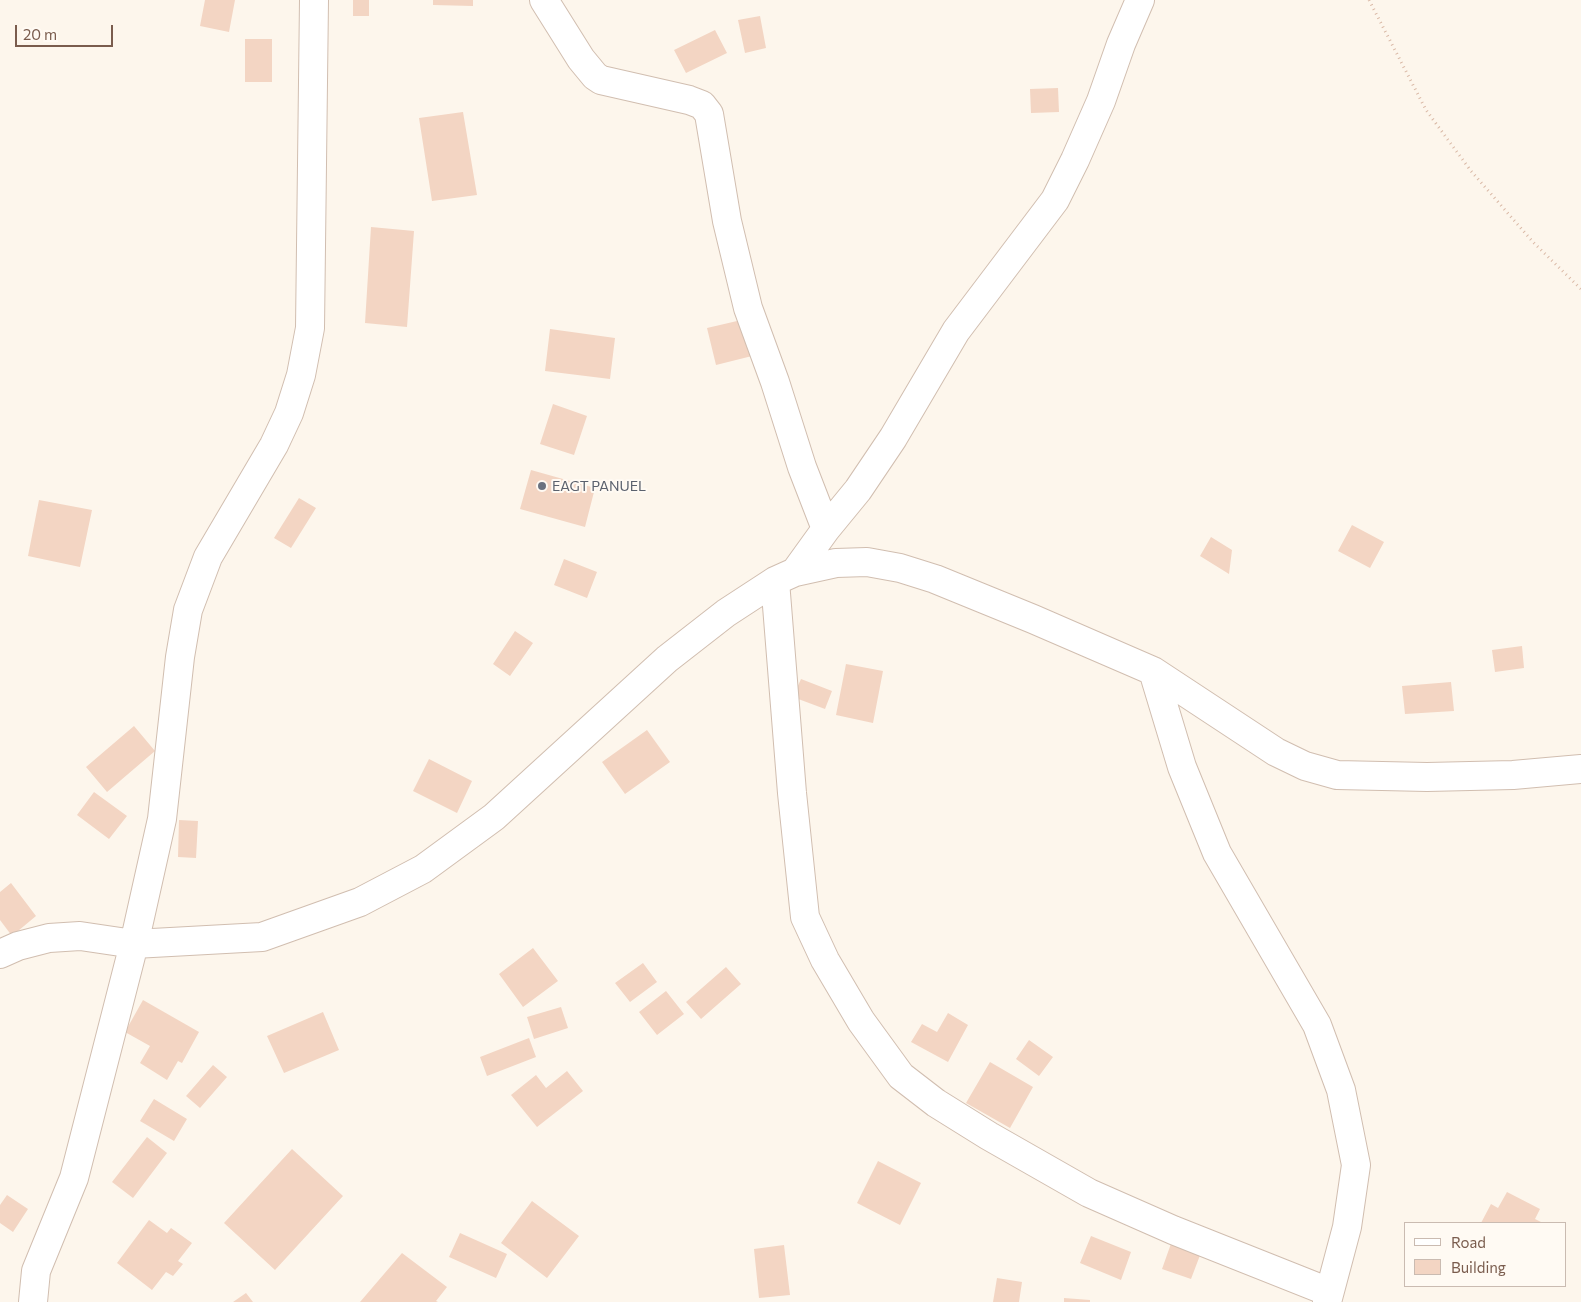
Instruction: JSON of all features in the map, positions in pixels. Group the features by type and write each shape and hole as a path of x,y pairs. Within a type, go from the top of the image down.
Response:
{"street":[{"path":"32,1302 36,1271 74,1178 134,944 162,820 180,657 188,610 208,557 274,445 302,374 310,328 314,0"},
{"path":"544,0 581,59 595,76 601,80 688,100 702,105 709,114 727,221 748,308 776,382 802,467 826,529"},
{"path":"1140,0 1120,44 1101,101 1055,200 956,331 883,453 858,490 785,576 790,775 805,916 826,960 861,1021 901,1076 936,1103 1088,1193 1328,1297 1347,1226 1356,1165 1341,1090 1317,1025 1217,853 1182,767 1153,671"},
{"path":"0,954 18,946 49,938 80,936 134,944 262,937 360,902 423,869 494,817 667,659 726,612 785,576 836,563 867,562 900,568 936,578 1153,671 1276,752 1305,766 1337,775 1426,777 1514,775 1581,769"}],"path":[{"path":"1369,0 1426,110 1471,171 1533,242 1581,289"}],"building":[{"path":"205,0 235,0 229,32 200,26"},
{"path":"353,0 369,0 369,16 353,16"},
{"path":"433,0 473,0 473,6 433,5"},
{"path":"760,16 766,48 745,53 738,20"},
{"path":"715,30 727,53 686,73 674,50"},
{"path":"245,39 272,39 272,82 245,82"},
{"path":"1058,88 1059,112 1031,113 1030,89"},
{"path":"463,112 477,195 432,201 419,118"},
{"path":"371,227 414,231 407,327 365,323"},
{"path":"750,318 760,354 716,365 707,328"},
{"path":"550,329 615,338 610,379 545,371"},
{"path":"553,404 587,416 574,455 540,444"},
{"path":"531,470 595,488 585,527 520,509"},
{"path":"299,498 316,508 291,548 274,538"},
{"path":"39,500 92,510 80,567 28,556"},
{"path":"1352,525 1384,542 1370,568 1338,551"},
{"path":"1211,537 1232,550 1229,574 1200,556"},
{"path":"564,559 597,572 587,598 554,585"},
{"path":"515,631 533,643 510,676 493,664"},
{"path":"1522,646 1524,668 1495,672 1492,650"},
{"path":"846,664 883,671 873,723 836,715"},
{"path":"801,679 832,691 825,709 793,697"},
{"path":"1451,682 1454,711 1405,714 1402,686"},
{"path":"134,726 155,751 107,792 86,767"},
{"path":"647,730 670,762 625,794 602,762"},
{"path":"429,759 472,781 457,813 413,791"},
{"path":"94,792 127,816 109,839 77,815"},
{"path":"179,820 198,821 196,858 178,857"},
{"path":"11,883 36,916 12,936 0,920 0,892"},
{"path":"533,948 558,981 523,1007 499,974"},
{"path":"643,963 657,982 630,1002 615,983"},
{"path":"726,967 741,984 701,1019 686,1002"},
{"path":"666,991 684,1014 657,1035 639,1012"},
{"path":"143,1000 199,1032 182,1063 178,1061 167,1080 140,1063 150,1046 125,1032"},
{"path":"561,1007 568,1028 534,1039 527,1017"},
{"path":"323,1012 339,1050 284,1073 267,1036"},
{"path":"948,1013 968,1025 948,1062 911,1042 922,1024 937,1032"},
{"path":"529,1038 536,1057 487,1076 480,1057"},
{"path":"1029,1040 1053,1057 1039,1076 1016,1059"},
{"path":"990,1062 1033,1087 1010,1128 966,1103"},
{"path":"213,1065 227,1077 200,1108 186,1096"},
{"path":"567,1071 583,1091 537,1127 511,1095 536,1075 546,1088"},
{"path":"154,1099 187,1119 174,1141 140,1121"},
{"path":"147,1137 167,1153 133,1198 112,1182"},
{"path":"292,1149 343,1196 275,1270 224,1223"},
{"path":"878,1161 921,1183 900,1225 857,1203"},
{"path":"1507,1192 1540,1209 1535,1219 1541,1222 1482,1222 1491,1204 1498,1208"},
{"path":"7,1195 28,1209 13,1232 0,1223 0,1205"},
{"path":"532,1201 579,1236 547,1278 501,1243"},
{"path":"149,1220 167,1233 171,1228 192,1243 178,1261 183,1264 173,1276 166,1272 152,1290 117,1263"},
{"path":"460,1233 507,1254 496,1278 449,1257"},
{"path":"1091,1236 1131,1252 1121,1280 1080,1263"},
{"path":"1173,1238 1202,1250 1191,1279 1162,1269"},
{"path":"784,1245 790,1295 759,1298 754,1249"},
{"path":"402,1253 447,1287 436,1301 438,1302 360,1302"},
{"path":"997,1278 1022,1282 1019,1302 993,1302"},
{"path":"246,1293 253,1302 233,1302"},
{"path":"1064,1298 1090,1300 1090,1302 1064,1302"}],"place":[{"name":"EAGT PANUEL","path":"542,486"}]}
